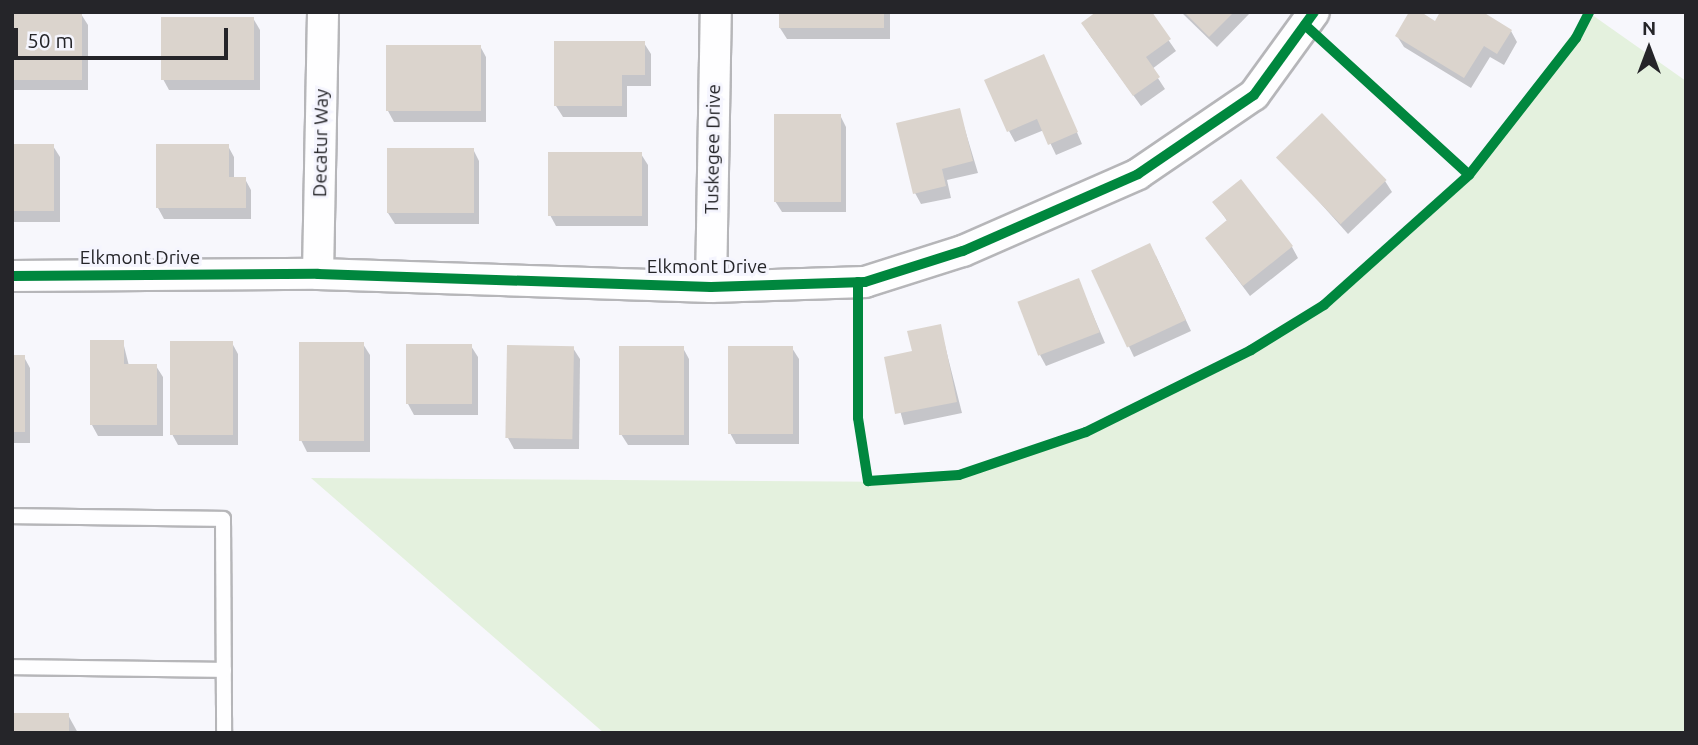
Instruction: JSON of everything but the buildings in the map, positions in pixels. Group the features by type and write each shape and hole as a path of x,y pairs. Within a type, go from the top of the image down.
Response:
{"street":[{"name":"Decatur Way","path":"318,274 323,12"},
{"name":"Tuskegee Drive","path":"711,287 716,12"},
{"name":"Elkmont Drive","path":"12,276 318,274 711,287 865,282 963,251 1138,174 1254,95 1314,12"}],"lane":[{"path":"12,516 223,519 224,733"},
{"path":"12,667 224,670"}],"green space":[{"path":"1588,12 1686,81 1686,733 604,733 311,478 911,482 959,475 1086,432 1251,350 1324,305 1469,175"}],"cycle path":[{"path":"12,276 318,274 711,287 865,282 963,251 1138,174 1254,95 1314,12"},
{"path":"1305,25 1469,175 1576,38 1589,12"},
{"path":"858,282 858,418 868,481 959,475 1086,432 1251,350 1324,305 1469,175"}]}
